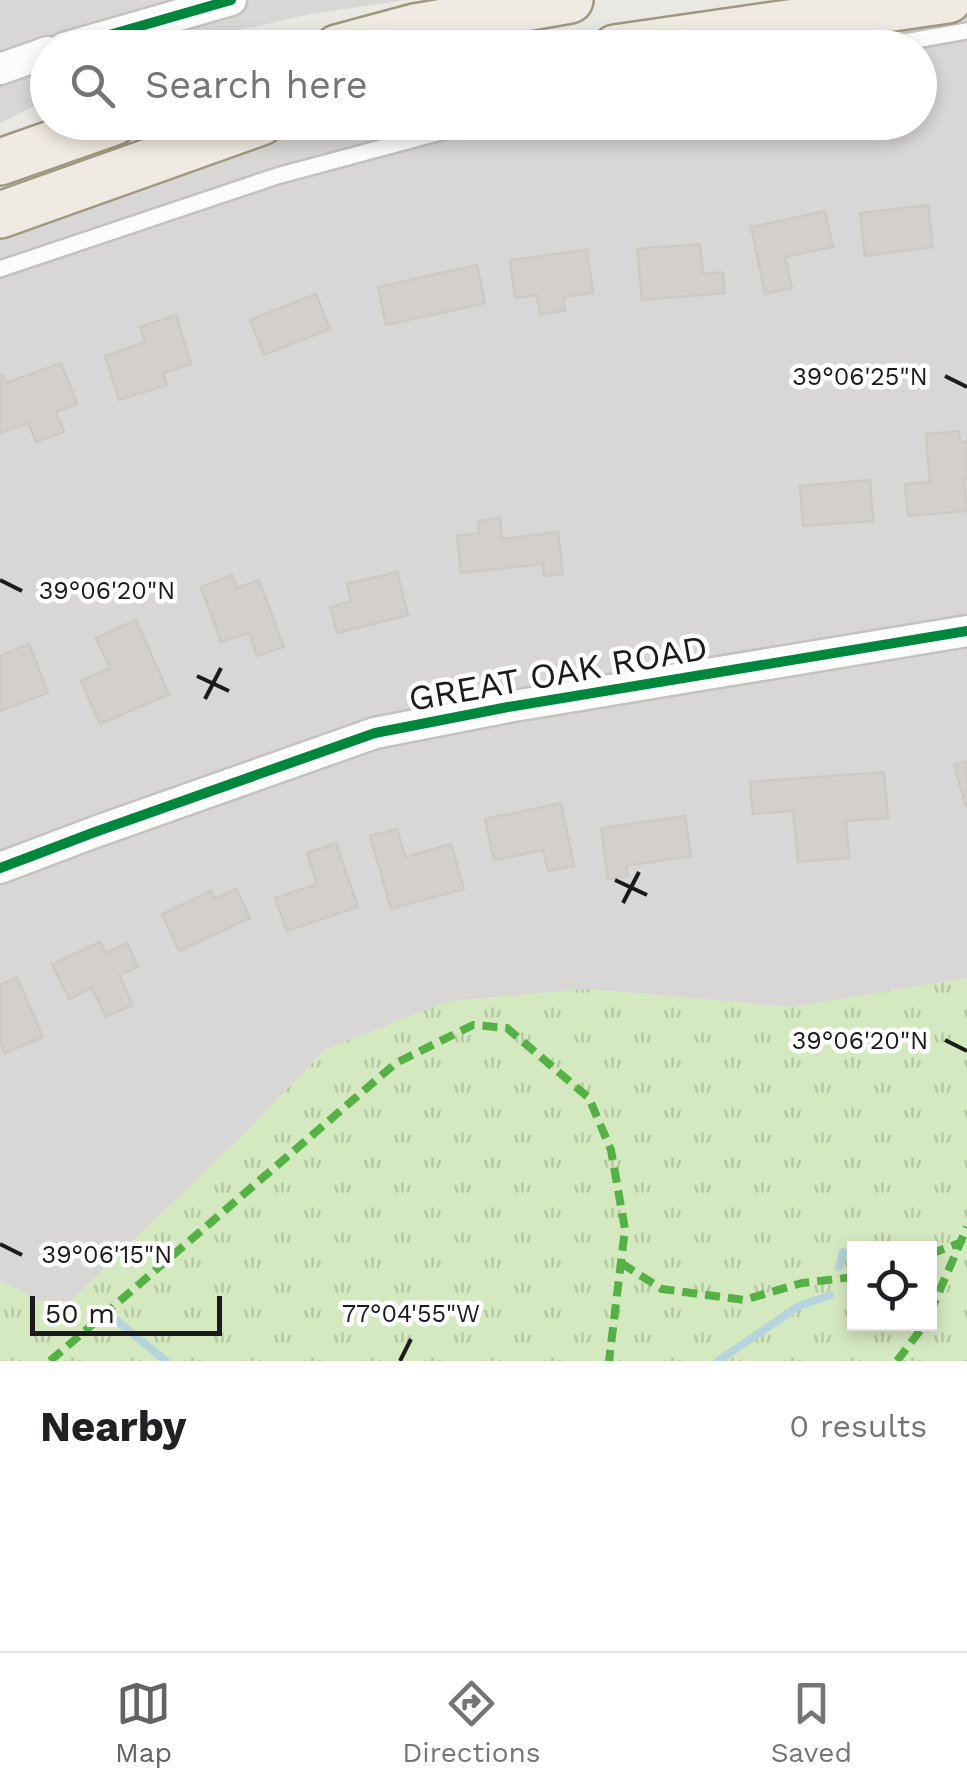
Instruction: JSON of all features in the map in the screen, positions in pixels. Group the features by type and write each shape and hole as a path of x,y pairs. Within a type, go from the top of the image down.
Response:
{"main road":[{"path":"404,30 570,0"},
{"path":"740,30 948,0"},
{"path":"0,162 63,140"},
{"path":"3,206 206,140"}],"street":[{"path":"127,30 231,0"},
{"path":"0,70 30,59"},
{"name":"GREAT OAK ROAD","path":"0,868 376,734 508,707 967,631"}],"lane":[{"path":"937,36 967,30"},
{"path":"0,268 277,176 411,140"}],"shaded area":[{"path":"0,0 405,0 239,30 30,30 30,108 0,123"},
{"path":"967,0 967,978 794,1007 587,989 326,1049 61,1311 0,1281 0,215 213,140 937,140 937,30 742,30"}],"green space":[{"path":"967,978 967,1361 0,1361 0,1281 61,1310 245,1133 326,1049 449,1001 587,989 794,1007"}],"building":[{"path":"928,205 933,247 865,256 860,213"},
{"path":"825,211 833,247 785,257 792,288 765,294 751,227"},
{"path":"700,244 703,274 723,272 725,293 642,300 637,249"},
{"path":"587,250 593,293 564,297 565,311 540,314 537,295 515,298 510,260"},
{"path":"477,265 485,303 386,325 378,287"},
{"path":"316,294 330,329 264,355 250,320"},
{"path":"176,315 191,364 163,373 167,385 119,400 105,356 145,342 140,327"},
{"path":"61,363 77,404 56,412 64,432 36,442 28,423 0,433 0,376 6,383"},
{"path":"959,431 960,442 967,442 967,511 908,516 905,484 930,482 926,434"},
{"path":"870,480 873,521 803,526 800,486"},
{"path":"500,518 502,539 558,532 563,574 544,576 543,564 461,573 457,536 479,533 478,521"},
{"path":"397,572 408,615 337,633 330,607 351,601 347,584"},
{"path":"232,575 237,588 259,580 284,647 257,656 249,633 221,642 201,587"},
{"path":"136,620 169,694 100,724 81,681 110,668 96,638"},
{"path":"29,644 48,693 0,711 0,656"},
{"path":"967,761 967,806 966,806 954,765"},
{"path":"884,772 888,818 846,821 849,858 798,862 793,811 753,814 750,782"},
{"path":"561,803 574,866 548,871 543,850 494,860 485,819"},
{"path":"685,816 691,856 626,866 628,876 608,879 601,828"},
{"path":"397,829 405,857 451,844 464,889 391,909 370,836"},
{"path":"336,843 358,907 287,931 275,898 317,884 307,853"},
{"path":"236,889 250,918 179,951 162,914 211,891 215,899"},
{"path":"100,942 106,953 127,943 138,967 119,975 133,1005 106,1017 92,988 69,999 52,964"},
{"path":"17,977 43,1037 5,1053 0,1041 0,985"}],"waterway":[{"path":"839,1267 843,1252"},
{"path":"718,1361 799,1306 830,1295"},
{"path":"116,1320 166,1361"}],"marked path":[{"path":"50,1361 396,1063 473,1025 507,1028 589,1098 611,1150 625,1229 609,1361"},
{"path":"937,1297 967,1227"},
{"path":"937,1251 962,1242"},
{"path":"621,1263 662,1289 744,1300 802,1283 847,1278"},
{"path":"897,1361 920,1331"}],"cycle path":[{"path":"127,30 231,0"},
{"path":"0,868 375,733 508,707 967,631"}]}
